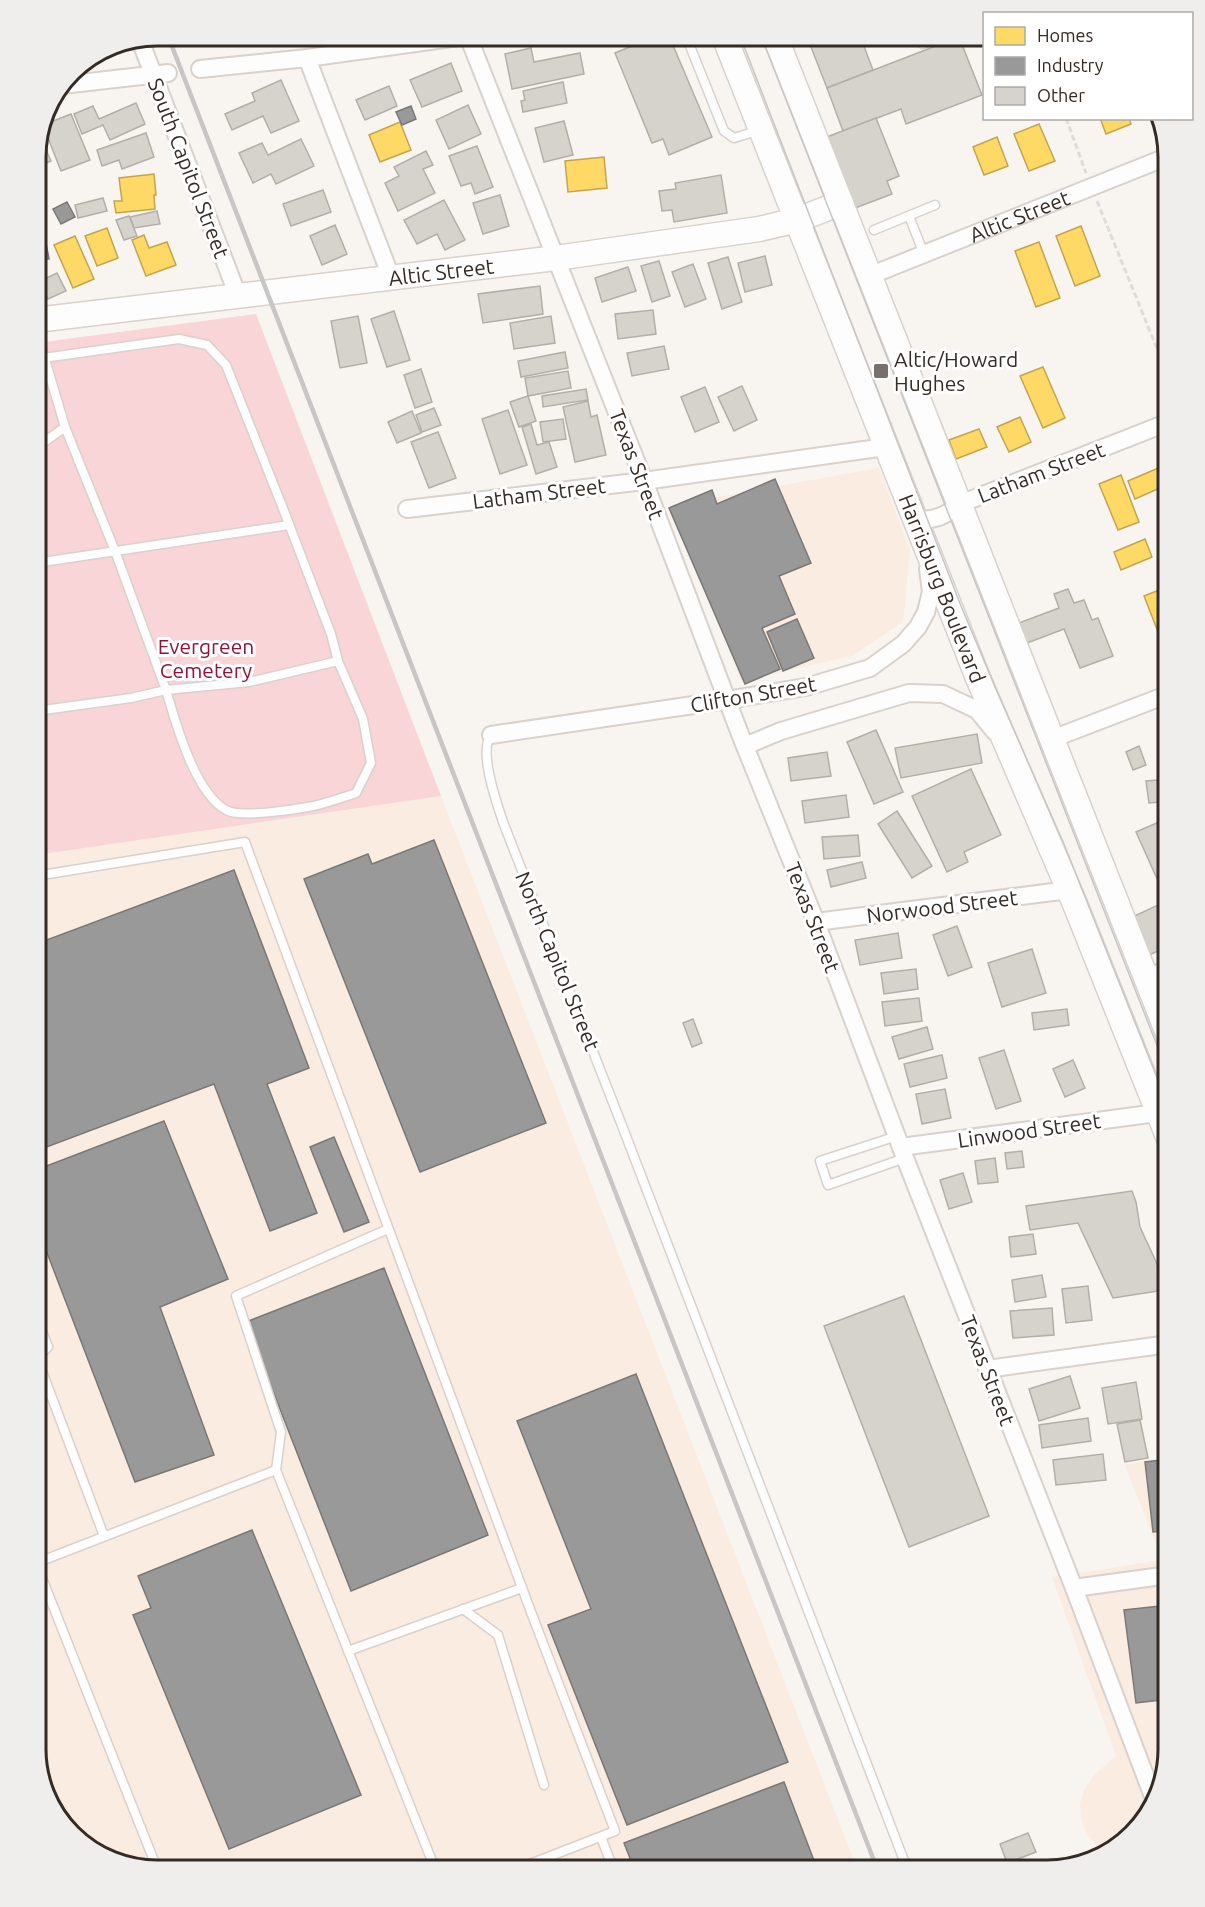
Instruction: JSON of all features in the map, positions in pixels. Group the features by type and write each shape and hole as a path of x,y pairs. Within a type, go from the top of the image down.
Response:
{"main road":[{"name":"Harrisburg Boulevard","path":"728,47 925,548 1006,746 1069,890 1157,1113"},
{"path":"781,47 1158,1008"},
{"name":"Altic Street","path":"47,319 556,258 759,229 797,220 841,203"}],"street":[{"path":"200,69 392,46"},
{"name":"Texas Street","path":"471,46 816,922 1151,1790"},
{"name":"South Capitol Street","path":"144,47 160,74 238,296"},
{"path":"307,58 391,277"},
{"path":"75,84 160,74"},
{"name":"Altic Street","path":"869,276 1158,160"},
{"name":"Latham Street","path":"915,520 927,521 947,514 960,504 1158,426"},
{"name":"Latham Street","path":"406,509 644,481 885,447"},
{"name":"Clifton Street","path":"491,735 806,687 870,668 903,644 918,627 926,612 931,592 925,548"},
{"name":"Clifton Street","path":"746,746 781,731 909,693 942,694 977,710 1006,746"},
{"path":"1052,739 1158,698"},
{"name":"Norwood Street","path":"816,922 1069,890"},
{"path":"1146,978 1158,973"},
{"name":"Linwood Street","path":"901,1147 1157,1113"},
{"path":"987,1370 1158,1346"},
{"path":"1074,1588 1158,1577"}],"lane":[{"path":"690,47 724,131 734,138 761,130"},
{"path":"874,230 935,205"},
{"path":"909,216 924,254"},
{"path":"47,357 179,339 207,345 226,365 331,634 338,661 363,719 371,763 357,793 308,807 253,814 228,812 210,798 190,760 115,552 47,377"},
{"path":"47,440 65,427"},
{"path":"47,562 289,525"},
{"path":"47,710 131,698 166,690 249,682 338,661"},
{"name":"North Capitol Street","path":"491,735 487,740 490,786 503,822 904,1860"},
{"path":"47,874 245,842 522,1588 615,1831 541,1860"},
{"path":"901,1147 828,1185 820,1161 901,1147"},
{"path":"388,1229 236,1296 281,1432 276,1470 432,1860"},
{"path":"46,1385 104,1536"},
{"path":"46,1559 276,1470"},
{"path":"46,1588 154,1860"},
{"path":"348,1651 522,1588"},
{"path":"464,1608 498,1635 544,1785"},
{"path":"601,1837 610,1860"}],"path":[{"path":"1067,120 1158,351"}],"shaded area":[{"path":"879,468 910,551 903,622 852,656 741,681 673,505"},
{"path":"441,796 854,1860 150,1860 122,1855 109,1849 96,1842 74,1823 52,1785 46,1749 47,853"},
{"path":"1158,1459 1158,1550 1125,1465"},
{"path":"1158,1561 1158,1757 1156,1771 1153,1785 1140,1811 1121,1833 1099,1847 1087,1834 1081,1819 1080,1804 1084,1790 1096,1773 1116,1756 1052,1577"}],"green space":[{"name":"Evergreen Cemetery","path":"256,314 441,796 47,853 47,342"}],"building: Homes":[{"path":"1101,120 1130,120 1131,124 1106,134"},
{"path":"400,122 411,150 380,162 369,135"},
{"path":"1039,124 1055,161 1029,171 1014,134"},
{"path":"997,137 1008,166 984,175 973,147"},
{"path":"604,157 607,188 568,192 565,161"},
{"path":"154,174 155,209 116,213 114,201 122,201 119,178"},
{"path":"1081,226 1100,276 1075,286 1056,236"},
{"path":"107,228 118,258 97,266 85,236"},
{"path":"144,235 149,248 167,242 176,265 146,276 132,240"},
{"path":"75,236 94,279 73,288 54,245"},
{"path":"1039,242 1060,298 1036,307 1015,251"},
{"path":"1043,367 1065,418 1043,428 1020,376"},
{"path":"1020,417 1031,442 1009,452 997,427"},
{"path":"979,429 987,447 956,459 949,440"},
{"path":"1158,468 1158,489 1135,499 1128,481"},
{"path":"1121,475 1139,522 1118,530 1099,484"},
{"path":"1145,539 1152,557 1121,570 1114,552"},
{"path":"1158,590 1158,632 1144,596"}],"building: Industry":[{"path":"411,106 416,119 402,125 396,112"},
{"path":"67,202 75,217 61,224 53,209"},
{"path":"775,479 811,563 779,576 795,614 762,628 780,669 745,684 669,508 712,490 717,504"},
{"path":"797,619 814,658 783,671 767,632"},
{"path":"434,840 546,1123 420,1172 304,879 368,854 372,864"},
{"path":"234,870 309,1068 267,1084 317,1213 270,1231 214,1084 46,1147 47,940"},
{"path":"164,1121 228,1279 160,1307 214,1455 135,1482 46,1251 46,1166"},
{"path":"334,1137 369,1222 344,1232 310,1147"},
{"path":"384,1268 488,1535 351,1591 246,1322"},
{"path":"636,1374 788,1762 627,1825 548,1625 591,1609 517,1421"},
{"path":"1158,1460 1158,1531 1153,1532 1145,1462"},
{"path":"252,1530 361,1795 229,1849 133,1615 151,1608 138,1576"},
{"path":"1158,1606 1158,1700 1136,1703 1124,1610"},
{"path":"784,1782 814,1860 631,1860 624,1843"}],"building: Other":[{"path":"631,47 674,47 712,137 669,155 663,139 652,143 615,53"},
{"path":"811,47 864,47 873,70 827,88"},
{"path":"933,47 963,47 982,95 906,124 901,109 843,131 827,88"},
{"path":"531,48 534,62 580,53 584,74 512,89 505,54"},
{"path":"451,63 462,91 422,107 410,80"},
{"path":"281,80 299,121 271,133 263,116 232,130 225,114 255,101 252,93"},
{"path":"563,82 567,103 523,112 521,101 525,100 523,91"},
{"path":"389,86 397,106 365,120 356,100"},
{"path":"136,103 145,124 110,140 103,125 82,134 74,114 93,106 99,119"},
{"path":"468,105 481,134 449,149 436,120"},
{"path":"71,114 90,160 61,171 49,139 52,121"},
{"path":"876,118 899,176 887,181 892,194 855,208 827,137"},
{"path":"564,121 573,155 544,162 535,128"},
{"path":"146,133 154,157 122,169 119,160 102,166 97,150"},
{"path":"301,139 314,166 276,184 271,174 253,183 239,153 262,143 268,155"},
{"path":"477,146 493,187 475,194 471,183 461,186 449,156"},
{"path":"426,151 433,165 423,169 435,193 398,211 385,183 399,176 394,167"},
{"path":"721,175 727,213 674,222 672,210 662,211 659,191 676,189 675,183"},
{"path":"323,190 331,212 291,226 283,204"},
{"path":"500,195 509,226 483,234 473,203"},
{"path":"103,198 107,211 78,218 75,205"},
{"path":"444,200 465,240 445,250 437,234 417,244 404,220"},
{"path":"157,211 160,224 134,228 130,217"},
{"path":"129,216 137,236 124,240 116,220"},
{"path":"335,225 347,254 322,265 310,236"},
{"path":"765,256 772,285 745,292 738,263"},
{"path":"728,257 742,302 722,309 708,263"},
{"path":"659,261 670,296 652,302 641,266"},
{"path":"693,264 706,299 685,307 672,272"},
{"path":"628,267 636,291 602,302 595,278"},
{"path":"57,273 66,291 48,299 47,278"},
{"path":"540,286 543,314 483,323 478,294"},
{"path":"653,310 656,334 618,339 615,314"},
{"path":"394,311 410,360 387,367 371,319"},
{"path":"358,316 367,363 340,368 331,321"},
{"path":"551,316 555,343 514,349 510,323"},
{"path":"664,346 669,369 632,376 627,353"},
{"path":"565,352 568,368 521,377 518,361"},
{"path":"421,369 432,402 415,408 404,375"},
{"path":"568,371 571,388 528,396 525,378"},
{"path":"742,386 757,420 734,431 718,397"},
{"path":"705,387 719,422 695,432 681,397"},
{"path":"586,389 588,400 543,407 542,396"},
{"path":"528,396 536,421 519,427 510,402"},
{"path":"588,401 591,417 597,415 606,455 575,462 563,407"},
{"path":"434,408 441,425 422,432 416,415"},
{"path":"508,410 527,465 500,474 482,419"},
{"path":"412,411 421,433 397,443 388,422"},
{"path":"563,419 566,439 543,442 540,422"},
{"path":"531,424 537,445 549,442 557,467 536,474 522,427"},
{"path":"438,432 456,478 429,488 411,442"},
{"path":"1068,589 1074,603 1084,600 1092,620 1098,618 1113,656 1080,668 1064,629 1027,643 1019,623 1059,608 1054,594"},
{"path":"876,730 903,792 874,804 847,742"},
{"path":"977,734 982,763 901,778 895,748"},
{"path":"1139,746 1146,765 1133,770 1126,752"},
{"path":"827,752 831,776 791,781 788,758"},
{"path":"971,769 1001,835 964,852 968,862 947,872 912,796"},
{"path":"1157,780 1158,802 1149,803 1146,781"},
{"path":"846,795 849,817 805,823 802,801"},
{"path":"897,811 932,866 912,878 878,824"},
{"path":"1158,822 1158,881 1136,832"},
{"path":"858,835 860,856 824,859 822,837"},
{"path":"862,862 866,878 831,887 827,870"},
{"path":"1158,905 1158,951 1147,956 1130,918"},
{"path":"957,926 972,967 948,976 933,935"},
{"path":"898,933 902,958 860,965 855,940"},
{"path":"1032,949 1046,993 1002,1007 988,963"},
{"path":"916,969 918,989 884,994 881,973"},
{"path":"919,998 922,1021 885,1026 882,1002"},
{"path":"1067,1009 1069,1025 1034,1030 1032,1013"},
{"path":"693,1019 702,1043 692,1047 683,1023"},
{"path":"927,1027 933,1049 899,1059 892,1037"},
{"path":"1004,1050 1021,1101 996,1109 979,1058"},
{"path":"942,1055 947,1078 910,1087 904,1064"},
{"path":"1073,1060 1085,1088 1065,1097 1053,1069"},
{"path":"945,1089 951,1118 922,1124 916,1094"},
{"path":"1022,1151 1024,1167 1007,1169 1005,1153"},
{"path":"995,1158 998,1182 978,1184 975,1161"},
{"path":"963,1173 972,1202 949,1209 940,1180"},
{"path":"1132,1191 1140,1227 1158,1266 1158,1291 1113,1298 1078,1223 1030,1230 1026,1206"},
{"path":"1033,1234 1036,1254 1011,1257 1009,1237"},
{"path":"1042,1275 1046,1297 1015,1302 1012,1280"},
{"path":"1088,1286 1092,1320 1066,1323 1062,1289"},
{"path":"904,1296 989,1516 909,1547 824,1326"},
{"path":"1052,1308 1054,1335 1013,1338 1010,1311"},
{"path":"1070,1376 1080,1408 1039,1421 1029,1389"},
{"path":"1136,1382 1142,1419 1108,1424 1102,1388"},
{"path":"1088,1418 1091,1441 1042,1448 1039,1425"},
{"path":"1140,1420 1148,1458 1125,1462 1117,1424"},
{"path":"1103,1454 1106,1480 1056,1485 1053,1460"},
{"path":"1028,1833 1036,1852 1015,1860 1006,1860 1000,1844"}],"tram line":[{"path":"744,47 961,606 1064,844 1158,1080"},
{"path":"765,47 1158,1048"}],"railway":[{"path":"172,46 874,1860"}],"place":[{"name":"Altic/Howard Hughes","path":"881,371"}]}
